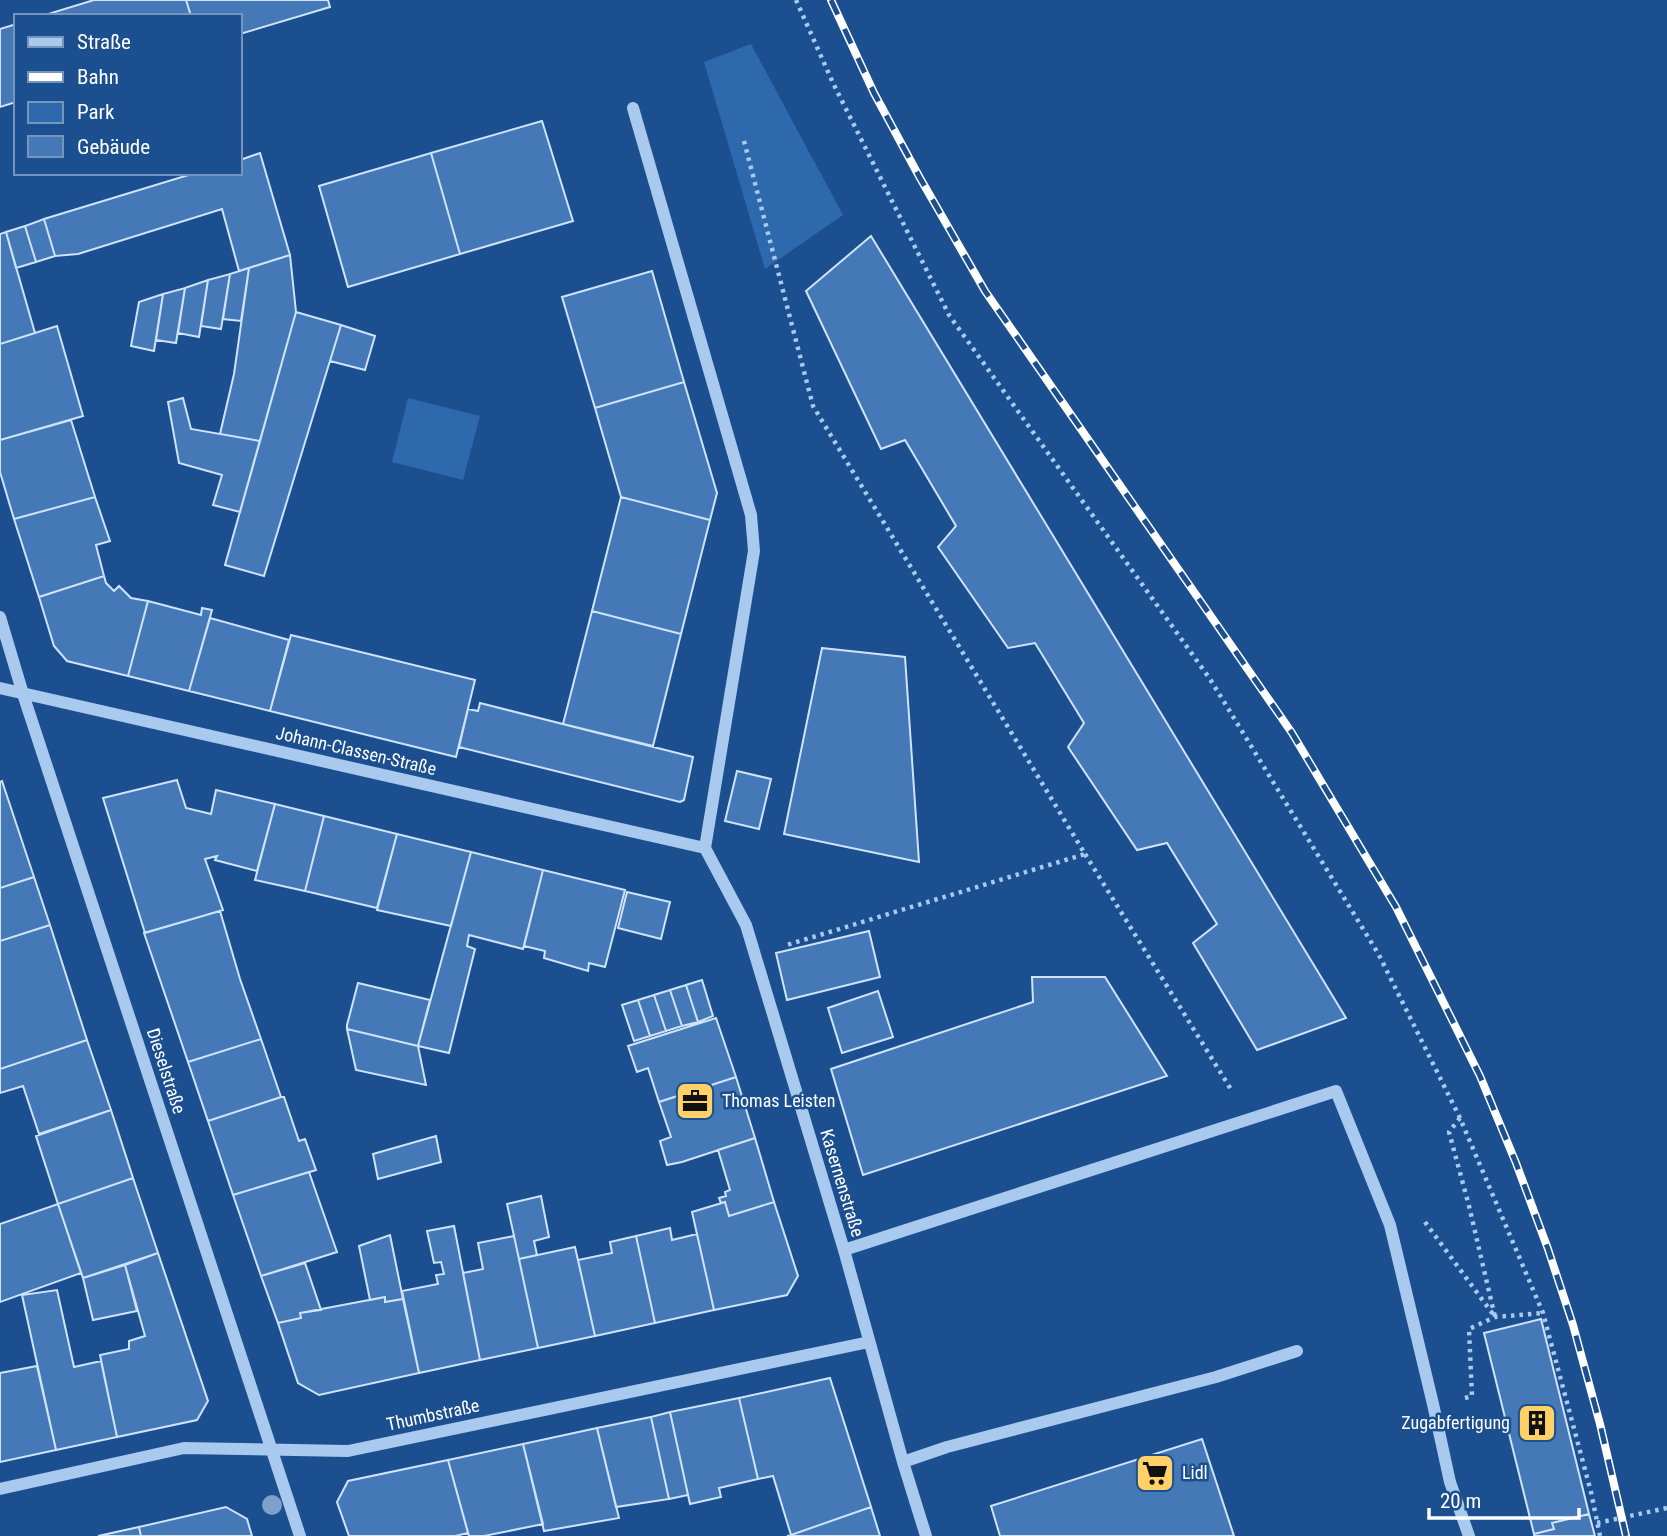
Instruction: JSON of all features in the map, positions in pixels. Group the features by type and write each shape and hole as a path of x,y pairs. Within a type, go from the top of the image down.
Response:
{"street":[{"path":"633,108 751,515 754,551 705,848"},
{"name":"Dieselstraße","path":"0,617 300,1536"},
{"name":"Johann-Classen-Straße","path":"0,688 705,848"},
{"name":"Kasernenstraße","path":"705,848 746,925 756,955 926,1536"},
{"path":"844,1250 1336,1091 1390,1225 1450,1482 1469,1536"},
{"name":"Thumbstraße","path":"0,1489 184,1448 348,1451 869,1342"},
{"path":"903,1462 947,1447 1216,1377 1297,1351"}],"path":[{"path":"796,0 833,83 950,315 1210,679 1379,955 1460,1118 1543,1312 1591,1492 1600,1536"},
{"path":"744,141 813,406 1249,1119"},
{"path":"756,955 1085,853"},
{"path":"1460,1118 1449,1132 1495,1317"},
{"path":"1390,1225 1424,1221 1495,1317"},
{"path":"1433,1404 1472,1396 1469,1329 1495,1317 1543,1312"},
{"path":"1597,1523 1667,1508"}],"green space":[{"path":"751,44 843,215 765,269 704,62"},
{"path":"408,398 480,416 463,480 392,462"}],"building":[{"path":"94,0 186,0 190,14 48,14"},
{"path":"186,0 328,0 330,7 242,33 242,14 190,14"},
{"path":"14,25 14,103 0,107 0,29"},
{"path":"542,121 573,221 460,254 431,153"},
{"path":"260,153 290,255 239,271 222,209 78,254 55,256 44,219 188,175 242,175 242,159"},
{"path":"431,153 460,254 348,287 319,186"},
{"path":"44,219 55,256 36,262 25,226"},
{"path":"25,226 36,262 16,268 6,232"},
{"path":"6,232 35,333 0,344 0,234"},
{"path":"871,236 1346,1018 1257,1050 1193,943 1217,924 1167,843 1137,850 1068,747 1084,723 1035,643 1008,648 938,547 956,526 905,440 881,449 806,291"},
{"path":"290,255 296,312 260,441 220,434 234,374 249,268"},
{"path":"249,268 241,321 223,319 230,274"},
{"path":"652,271 684,382 595,408 562,297"},
{"path":"230,274 221,329 201,326 208,280"},
{"path":"208,280 199,337 178,333 185,288"},
{"path":"185,288 176,343 156,340 163,294"},
{"path":"163,294 154,351 131,346 139,302"},
{"path":"296,312 341,325 264,576 225,565"},
{"path":"341,325 375,336 365,370 330,361"},
{"path":"57,326 83,416 0,440 0,344"},
{"path":"684,382 717,493 710,520 621,497 595,408"},
{"path":"183,398 191,429 260,441 240,512 213,505 222,475 179,463 168,402"},
{"path":"71,420 95,497 14,519 0,472 0,440"},
{"path":"95,497 110,541 96,545 104,576 39,597 14,519"},
{"path":"621,497 710,520 681,634 592,611"},
{"path":"104,576 106,583 114,591 119,586 131,598 148,601 128,676 67,661 54,646 39,597"},
{"path":"148,601 201,615 202,608 212,610 189,691 128,676"},
{"path":"592,611 681,634 653,746 563,724"},
{"path":"210,618 289,640 270,711 189,691"},
{"path":"291,635 475,680 456,757 270,711"},
{"path":"822,648 905,657 919,862 784,834"},
{"path":"480,703 693,757 684,800 680,802 459,747 468,709 478,711"},
{"path":"737,771 771,779 759,829 725,821"},
{"path":"177,780 186,808 211,814 216,790 275,804 257,871 215,860 217,856 205,859 223,910 145,933 103,798"},
{"path":"2,781 34,877 0,888 0,782"},
{"path":"275,804 324,816 305,891 255,880"},
{"path":"324,816 397,834 377,908 305,891"},
{"path":"397,834 471,852 451,926 377,910"},
{"path":"471,852 543,870 523,949 469,935 467,946 475,949 449,1053 418,1046"},
{"path":"543,870 625,890 605,967 589,963 588,971 544,958 545,951 524,946"},
{"path":"34,877 50,925 0,941 0,888"},
{"path":"627,892 670,902 661,939 618,928"},
{"path":"220,911 261,1039 188,1062 144,933"},
{"path":"50,925 87,1040 0,1069 0,941"},
{"path":"869,931 880,977 787,1000 776,953"},
{"path":"1032,977 1105,977 1167,1076 863,1175 831,1069 1033,1002"},
{"path":"702,980 713,1016 698,1022 686,985"},
{"path":"358,983 430,1000 418,1046 347,1029"},
{"path":"686,985 698,1022 682,1026 670,990"},
{"path":"670,990 682,1026 666,1031 654,995"},
{"path":"878,991 893,1037 842,1053 828,1008"},
{"path":"654,995 666,1031 650,1036 638,1000"},
{"path":"638,1000 650,1036 634,1041 622,1005"},
{"path":"716,1018 736,1077 659,1102 648,1068 637,1072 628,1046"},
{"path":"347,1029 418,1046 426,1085 356,1070"},
{"path":"261,1039 281,1097 208,1121 188,1062"},
{"path":"87,1040 111,1110 39,1134 23,1086 0,1093 0,1069"},
{"path":"736,1077 755,1138 667,1165 660,1141 671,1137 659,1102"},
{"path":"284,1097 299,1141 305,1139 316,1170 233,1195 208,1121"},
{"path":"111,1110 133,1178 58,1204 36,1136"},
{"path":"436,1136 441,1162 378,1179 373,1154"},
{"path":"755,1138 774,1202 729,1216 725,1202 721,1203 719,1198 726,1196 725,1192 730,1190 718,1150"},
{"path":"309,1172 337,1252 261,1276 233,1195"},
{"path":"133,1178 158,1253 83,1278 58,1204"},
{"path":"541,1196 549,1237 534,1241 537,1255 519,1259 507,1204"},
{"path":"725,1202 729,1216 774,1202 798,1276 787,1295 714,1310 692,1212"},
{"path":"58,1204 81,1273 0,1302 0,1224"},
{"path":"454,1226 480,1360 419,1373 402,1291 438,1284 436,1275 444,1274 441,1262 434,1263 427,1231"},
{"path":"670,1228 672,1240 697,1234 714,1310 655,1323 636,1236"},
{"path":"390,1235 403,1299 385,1302 385,1297 370,1300 359,1246"},
{"path":"514,1236 538,1348 480,1360 463,1273 483,1269 478,1243"},
{"path":"636,1236 655,1323 595,1336 578,1260 612,1253 610,1242"},
{"path":"575,1247 595,1336 538,1348 519,1259"},
{"path":"158,1253 208,1401 197,1420 117,1437 100,1355 129,1349 129,1341 145,1336 125,1265"},
{"path":"305,1263 321,1310 300,1313 301,1318 278,1323 261,1276"},
{"path":"125,1265 137,1311 93,1320 83,1278"},
{"path":"57,1290 74,1367 101,1361 117,1437 56,1450 22,1295"},
{"path":"385,1297 385,1302 403,1299 419,1373 319,1395 298,1383 278,1323 301,1318 300,1313"},
{"name":"Zugabfertigung","path":"1541,1319 1589,1514 1552,1523 1554,1529 1534,1534 1484,1333"},
{"path":"37,1366 56,1450 0,1462 0,1373"},
{"path":"830,1378 871,1507 791,1535 773,1476 758,1479 739,1398"},
{"path":"739,1398 758,1479 719,1488 721,1497 690,1504 670,1412"},
{"path":"670,1412 688,1495 669,1499 651,1417"},
{"path":"651,1417 669,1499 616,1507 597,1428"},
{"path":"597,1428 619,1518 544,1531 523,1444"},
{"name":"Lidl","path":"1202,1439 1234,1536 1000,1536 991,1506"},
{"path":"523,1444 543,1524 484,1536 469,1536 448,1460"},
{"path":"448,1460 468,1533 455,1536 349,1536 337,1502 348,1481"},
{"path":"226,1507 247,1519 252,1536 141,1536 139,1527"},
{"path":"871,1507 880,1536 787,1536 791,1535"},
{"path":"1589,1514 1595,1536 1534,1536 1554,1529 1552,1523"},
{"path":"139,1527 141,1536 98,1536"}],"railway":[{"path":"831,0 874,93 985,291 1292,733 1396,907 1480,1076 1548,1249 1573,1325 1600,1424 1626,1536"}],"place":[{"name":"Thomas Leisten","path":"695,1101"},
{"name":"Zugabfertigung","path":"1537,1423"},
{"name":"Lidl","path":"1155,1473"}]}
